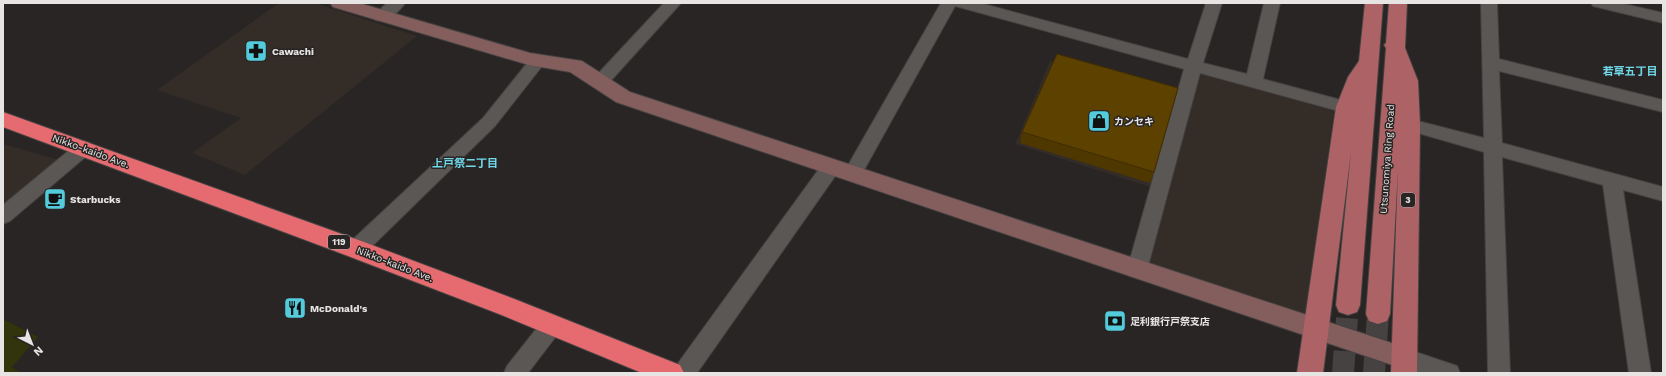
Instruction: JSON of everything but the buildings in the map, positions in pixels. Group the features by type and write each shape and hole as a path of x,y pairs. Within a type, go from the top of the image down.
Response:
{"highway":[{"name":"Nikko-kaido Ave.","path":"3,119 356,249 671,373"}],"main road":[{"path":"1348,305 1374,3"},
{"name":"Utsunomiya Ring Road","path":"1378,314 1394,45 1398,3"},
{"name":"3","path":"1394,45 1408,81 1410,125 1404,366"},
{"path":"1310,373 1346,107 1358,77 1369,62"}],"street":[{"path":"339,3 389,9 528,59 575,66 623,97 1316,329 1404,366 1449,373"},
{"path":"600,82 673,3"},
{"path":"852,174 949,3"},
{"path":"961,3 1346,107"},
{"path":"1137,270 1194,66 1214,3"},
{"path":"1254,82 1272,3"},
{"path":"1489,3 1499,373"},
{"path":"1599,3 1663,18"},
{"path":"356,249 489,122 538,61"},
{"path":"1491,63 1663,106"},
{"path":"1410,125 1663,194"},
{"path":"3,216 84,148"},
{"path":"684,373 831,167"},
{"path":"1612,180 1640,373"},
{"path":"515,373 552,325"}],"shaded area":[{"path":"279,3 315,3 417,36 245,175 192,153 241,118 157,90"},
{"path":"1050,61 1190,102 1200,73 1334,111 1305,317 1146,263 1169,193 1015,144"},
{"path":"3,144 63,161 3,209"}],"green space":[{"path":"3,319 38,337 12,367 21,373 3,373"}],"tunnel":[{"path":"1343,373 1348,305"},
{"path":"1374,373 1378,314"}],"place":[{"name":"Cawachi","path":"256,51"},
{"name":"カンセキ","path":"1099,121"},
{"name":"Starbucks","path":"55,199"},
{"name":"McDonald's","path":"295,308"},
{"name":"足利銀行戸祭支店","path":"1115,321"}],"district":[{"name":"若草五丁目","path":"1630,71"},
{"name":"上戸祭二丁目","path":"465,163"}]}
